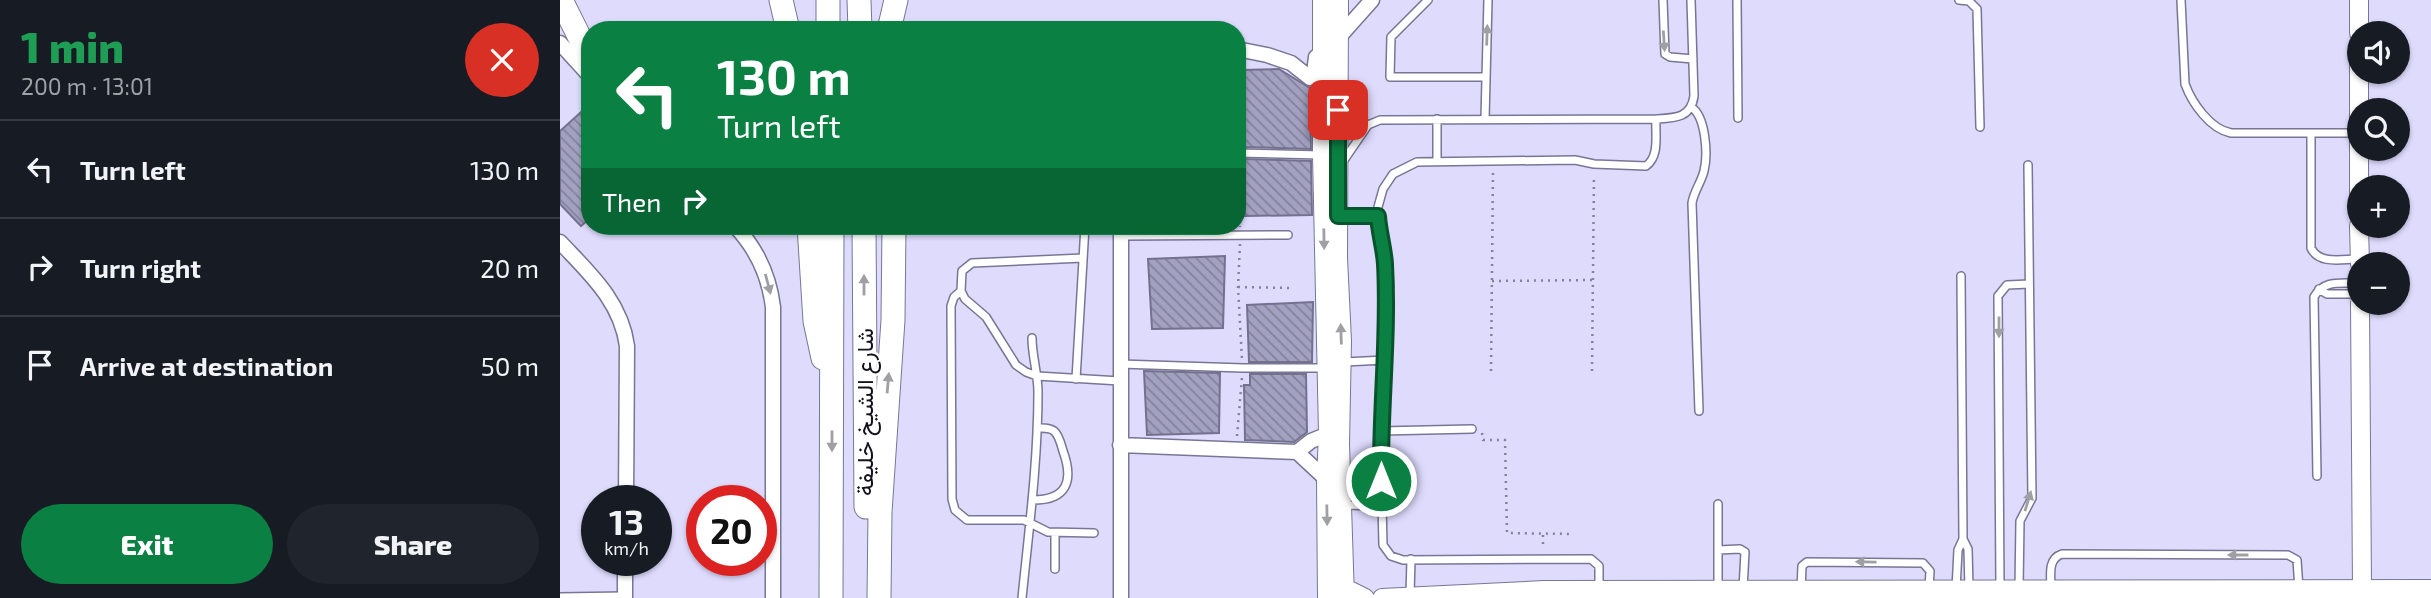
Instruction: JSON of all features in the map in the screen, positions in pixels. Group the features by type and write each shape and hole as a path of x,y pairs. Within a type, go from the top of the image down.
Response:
{"highway":[{"path":"561,0 581,40"},
{"path":"781,0 786,21"},
{"path":"828,0 828,21"},
{"path":"859,0 860,21"},
{"path":"891,21 896,0"},
{"path":"810,235 817,334 822,356 832,373"},
{"name":"شارع الشيخ خليفة","path":"831,598 832,235"},
{"name":"شارع الشيخ خليفة","path":"864,235 867,598"},
{"path":"879,598 880,512 893,309 894,235"}],"street":[{"path":"1322,0 1330,39 1338,110 1340,167 1333,365 1333,480 1327,598"},
{"path":"1339,0 1330,39 1322,155 1333,365 1328,434 1333,480 1341,505 1345,593 1365,598"},
{"path":"1246,50 1291,63 1299,68 1306,78 1310,78 1330,39 1372,0"},
{"path":"2359,21 2360,0"},
{"path":"560,43 581,66"},
{"path":"743,235 768,279 773,307 774,598"},
{"path":"1121,235 1121,598"},
{"path":"560,242 603,288 620,315 627,345 626,485"},
{"path":"2360,315 2362,589"},
{"path":"1297,452 1311,440 1328,434"},
{"path":"1120,445 1297,452 1333,480"},
{"path":"625,576 625,597"},
{"path":"1382,598 1599,590 1684,594 1718,590 1743,594 1801,590 2051,590 2109,594 2279,594 2298,589 2431,589"}],"lane":[{"path":"1485,119 1488,0"},
{"path":"1663,0 1665,54 1693,59"},
{"path":"1340,167 1368,125 1380,120 1678,118 1691,107 1694,96 1691,0"},
{"path":"1737,0 1738,118"},
{"path":"1959,0 1969,1 1977,9 1980,127"},
{"path":"2181,0 2185,84 2212,124 2231,133 2347,133"},
{"path":"1426,2 1391,37 1390,76 1486,77"},
{"path":"1691,107 1702,117 1705,159 1704,172 1692,203 1699,411"},
{"path":"1338,110 1368,125"},
{"path":"1437,119 1437,161"},
{"path":"1599,590 1599,566 1591,559 1411,559 1391,556 1383,545 1381,431 1385,360 1385,265 1378,216 1380,198 1393,174 1408,164 1437,161 1575,160 1640,167 1650,163 1655,152 1656,119"},
{"path":"2311,134 2312,252 2323,259 2347,261"},
{"path":"1246,153 1322,155"},
{"path":"2009,592 2020,521 2032,498 2028,165"},
{"path":"1338,216 1378,216"},
{"path":"1246,234 1288,234"},
{"path":"1076,379 1084,235"},
{"path":"1083,258 972,263 962,271 961,291 965,299 986,317 1017,365 1026,372 1037,376 1120,381"},
{"path":"1946,591 1968,550 1963,538 1961,276"},
{"path":"2318,476 2314,297 2319,289 2329,284 2347,283"},
{"path":"2009,592 1998,296 2007,285 2029,284"},
{"path":"2319,289 2327,294 2347,294"},
{"path":"961,291 954,297 951,306 953,505 958,514 967,520 1018,520 1055,533 1094,533"},
{"path":"1022,598 1033,500 1037,428 1037,376 1033,363 1032,338"},
{"path":"1120,363 1243,368 1385,360"},
{"path":"1033,500 1051,499 1058,495 1065,486 1068,473 1057,434 1051,429 1037,428"},
{"path":"1381,431 1472,429"},
{"path":"1717,504 1718,590"},
{"path":"1341,505 1381,506"},
{"path":"1055,533 1055,569"},
{"path":"1946,591 1963,538"},
{"path":"1718,550 1744,550 1743,594"},
{"path":"2051,590 2052,562 2055,556 2062,554 2288,555 2297,560 2298,589"},
{"path":"1410,596 1411,559"},
{"path":"1801,590 1802,566 1807,562 1923,563 1946,591"},
{"path":"560,597 625,597"}],"path":[{"path":"1491,371 1493,161"},
{"path":"1592,371 1594,164"},
{"path":"1235,450 1243,368 1238,287 1240,235"},
{"path":"1492,281 1592,280"},
{"path":"1238,287 1291,288"},
{"path":"1472,429 1482,428 1483,440 1505,440 1507,533 1571,534"}],"building":[{"path":"1279,69 1310,88 1311,149 1246,147 1246,70"},
{"path":"581,112 581,226 560,204 560,131"},
{"path":"1246,159 1311,161 1312,215 1246,216"},
{"path":"1225,256 1223,328 1152,329 1148,259"},
{"path":"1313,302 1312,362 1249,362 1247,305"},
{"path":"1144,371 1220,373 1219,433 1147,435"},
{"path":"1250,374 1306,374 1307,432 1294,442 1245,440 1244,385 1250,385"}],"route":[{"path":"1338,110 1338,216 1378,216 1384,254 1385,376 1380,420 1381,481"}]}
